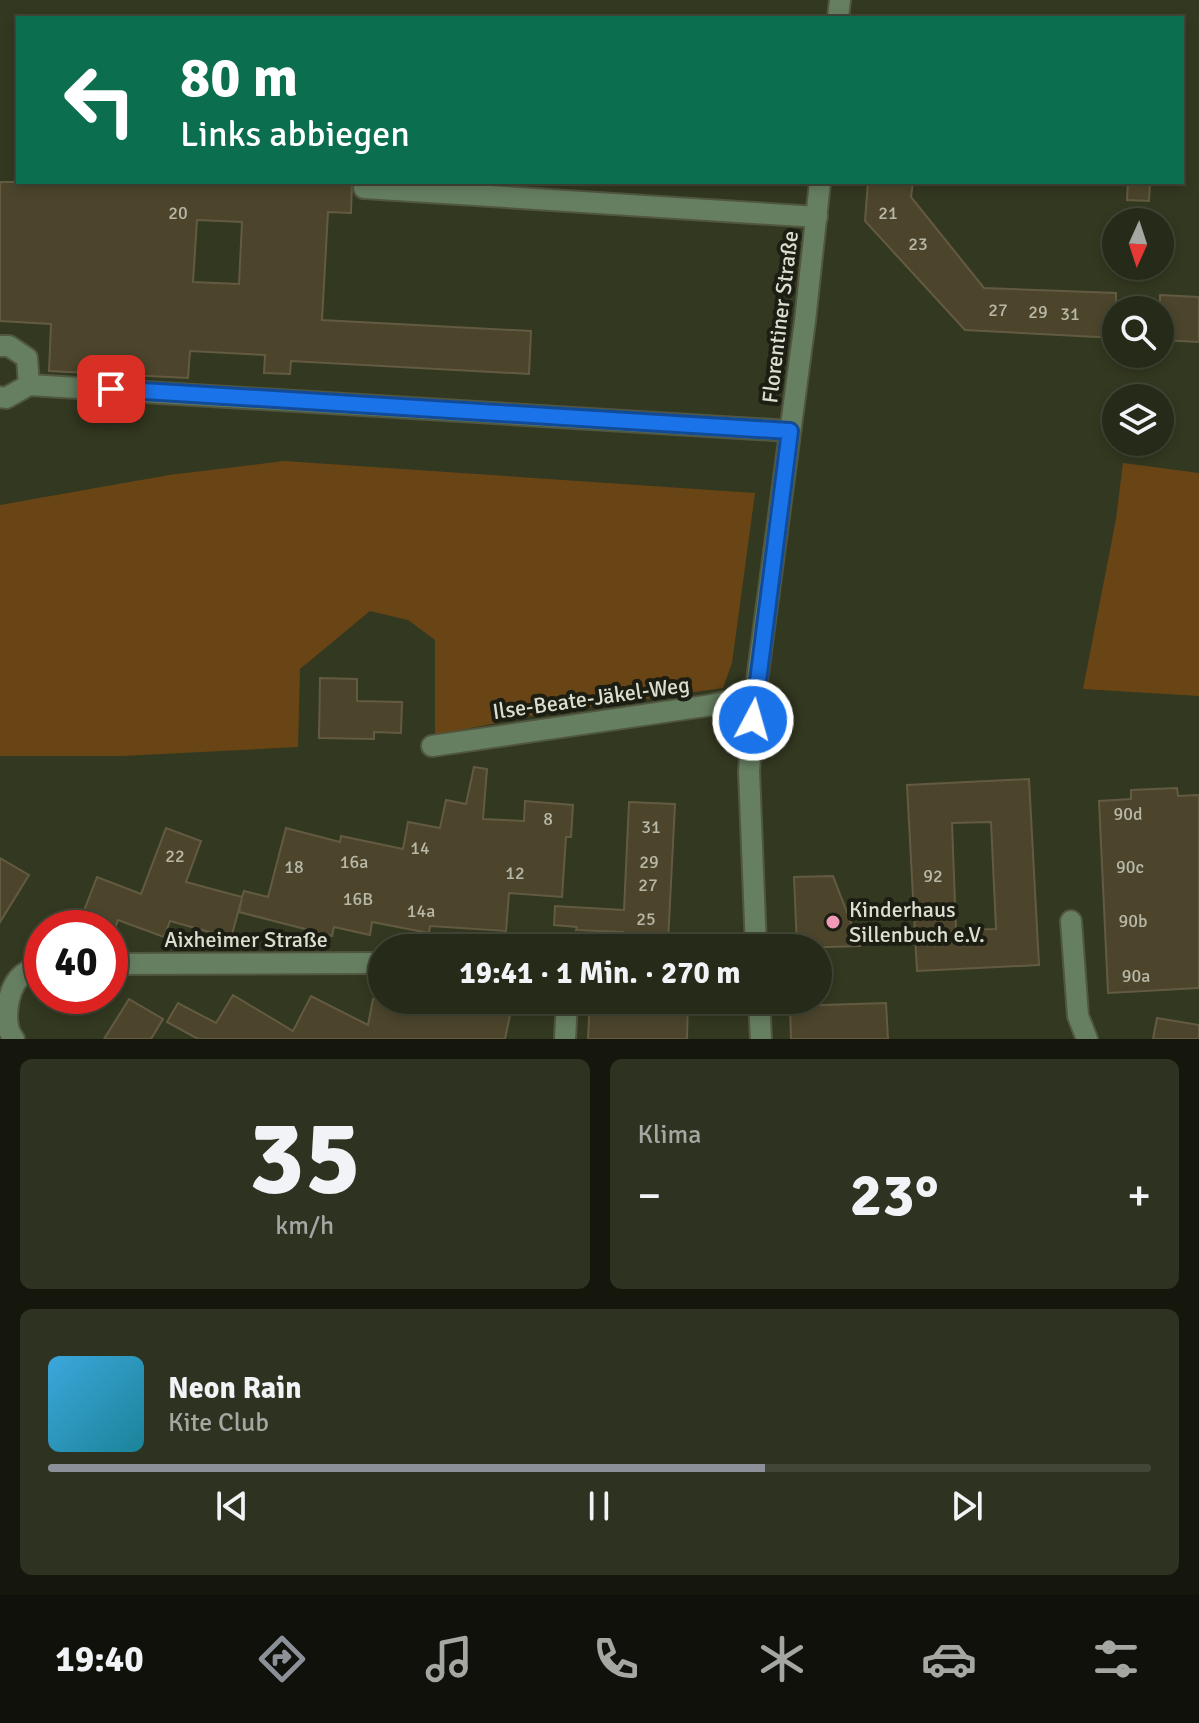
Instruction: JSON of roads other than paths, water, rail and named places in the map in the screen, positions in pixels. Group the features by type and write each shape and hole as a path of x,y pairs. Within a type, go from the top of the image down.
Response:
{"street":[{"name":"Florentiner Straße","path":"755,934 749,771 755,695 820,184"},
{"path":"364,188 817,217"},
{"path":"0,346 9,346 27,358 29,385"},
{"path":"0,397 6,398 29,385 790,431"},
{"name":"Ilse-Beate-Jäkel-Weg","path":"432,746 712,705 755,695"},
{"path":"1071,921 1078,1016 1087,1039"},
{"name":"Aixheimer Straße","path":"128,964 368,963"},
{"path":"14,1039 10,1035 7,1013 11,992 24,974"},
{"path":"565,1039 566,1014"},
{"path":"760,1014 761,1039"}],"place":[{"name":"Kinderhaus Sillenbuch e.V.","path":"833,922"}]}
